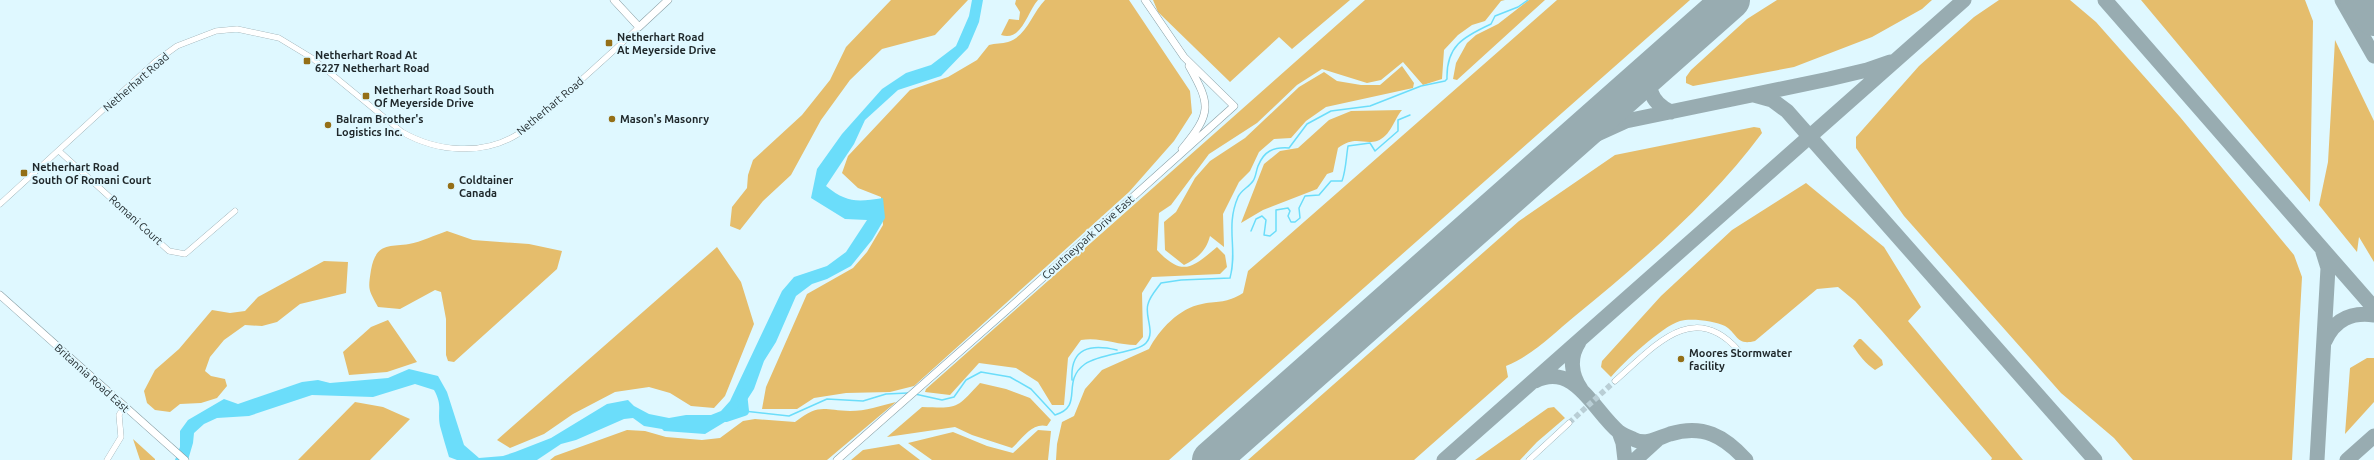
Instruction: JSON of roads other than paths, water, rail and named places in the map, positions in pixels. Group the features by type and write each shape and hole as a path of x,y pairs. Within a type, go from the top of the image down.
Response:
{"street":[{"path":"614,0 639,28"},
{"name":"Netherhart Road","path":"0,204 155,62 177,46 216,31 237,29 279,38 299,48 383,118 417,141 468,149 488,146 517,135 639,28 668,0"},
{"name":"Courtneypark Drive East","path":"837,460 1234,106 1184,57 1145,0"},
{"path":"1172,162 1195,134 1204,115 1203,92 1184,57"},
{"name":"Romani Court","path":"58,151 169,251 185,254 235,210"},
{"name":"Britannia Road East","path":"0,295 185,460"},
{"path":"1615,381 1667,336 1678,330 1691,327 1705,328 1719,333 1738,350"},
{"path":"107,460 121,437 119,415 124,407"},
{"path":"1529,460 1569,422"}],"water":[{"path":"972,0 983,0 979,22 968,48 941,76 898,90 865,120 854,144 826,186 840,196 853,200 883,198 885,218 872,240 851,266 827,279 812,284 796,296 776,342 764,361 754,389 738,414 705,434 664,431 662,429 644,426 633,418 624,419 576,440 561,444 537,460 457,460 449,457 439,421 439,404 437,395 434,390 415,384 373,397 312,395 249,416 217,418 204,424 194,433 188,460 175,460 180,447 180,431 188,420 224,399 238,404 302,382 318,380 330,383 388,378 409,369 438,376 447,392 464,445 479,458 503,456 551,438 607,404 628,400 634,406 649,414 669,418 686,415 711,415 721,411 730,401 782,291 794,277 827,266 846,252 867,220 845,219 811,198 817,169 842,134 882,89 906,73 931,65 956,46 969,16"}],"waterway":[{"path":"915,394 942,400 954,397 966,380 981,372 1010,377 1031,389 1055,415 1064,411 1069,406 1071,400 1074,378 1085,364 1100,357 1135,349 1146,343 1150,334 1147,314 1148,304 1161,283 1181,280 1230,278 1233,257 1232,218 1234,208 1239,195 1254,179 1260,161 1266,153 1278,148 1289,148 1307,124 1331,111 1370,106 1421,86 1445,81 1447,79 1447,68 1450,58 1458,44 1472,33 1491,24 1495,16 1518,7 1528,0"},
{"path":"1251,231 1256,219 1262,216 1266,220 1264,235 1270,236 1276,231 1276,210 1288,208 1290,211 1288,216 1291,222 1295,222 1300,218 1299,208 1305,196 1319,195 1331,181 1342,181 1348,146 1370,143 1375,151 1398,131 1398,120 1410,115"},
{"path":"1072,380 1072,369 1075,361 1079,354 1084,350 1091,348 1108,348 1117,350"},
{"path":"726,417 744,411 742,393"},
{"path":"744,411 789,416 827,399 863,401 886,394 908,393"}],"tunnel":[{"path":"1569,423 1615,381"}],"place":[{"name":"Netherhart Road At Meyerside Drive","path":"609,43"},
{"name":"Netherhart Road At 6227 Netherhart Road","path":"307,61"},
{"name":"Netherhart Road South Of Meyerside Drive","path":"366,96"},
{"name":"Mason's Masonry","path":"612,119"},
{"name":"Balram Brother's Logistics Inc.","path":"328,125"},
{"name":"Netherhart Road South Of Romani Court","path":"24,173"},
{"name":"Coldtainer Canada","path":"451,186"},
{"name":"Moores Stormwater facility","path":"1681,359"}]}
